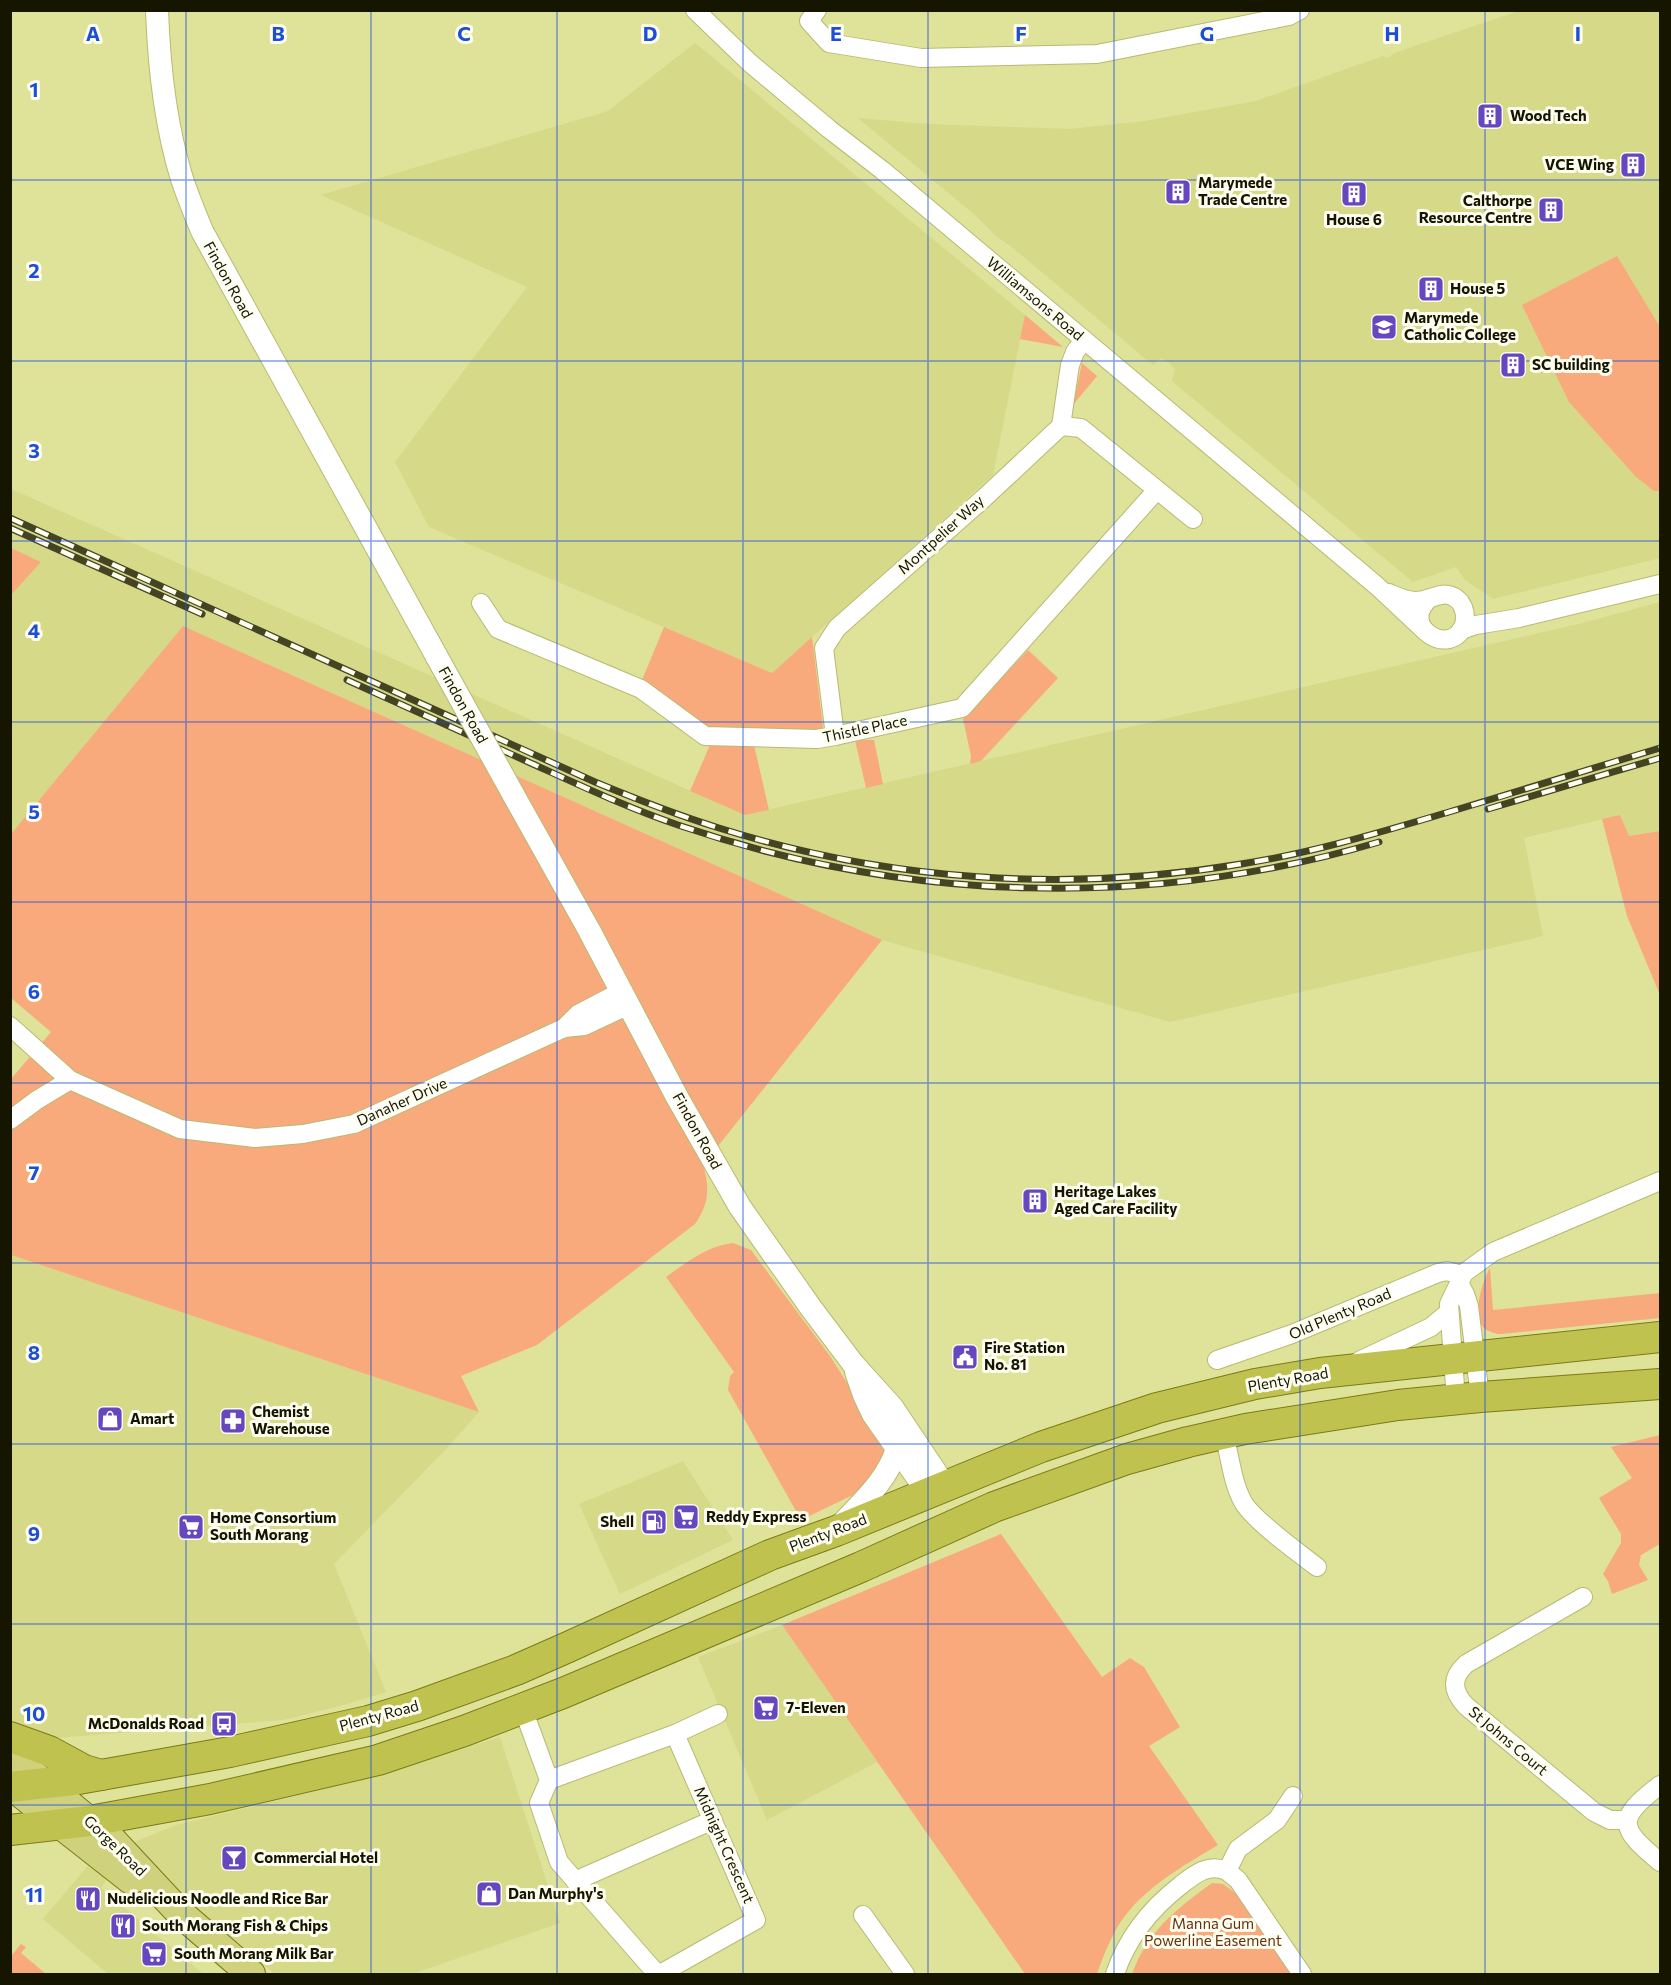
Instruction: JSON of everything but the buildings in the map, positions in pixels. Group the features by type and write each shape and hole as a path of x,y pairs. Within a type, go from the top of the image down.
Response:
{"highway":[{"name":"Plenty Road","path":"11,1786 46,1784 250,1748 368,1721 417,1706 516,1670 770,1555 836,1531 1041,1447 1157,1408 1255,1384 1336,1371 1660,1337"},
{"path":"10,1830 76,1823 210,1799 378,1760 523,1709 782,1601 956,1523 1127,1459 1224,1434 1398,1405 1660,1384"},
{"name":"Findon Road","path":"937,1489 956,1523"},
{"path":"10,1737 49,1751 84,1770 101,1775"}],"main road":[{"path":"10,1755 46,1784"},
{"name":"Gorge Road","path":"46,1784 76,1823 128,1878 180,1913 251,1974"},
{"path":"11,1786 76,1823"}],"street":[{"name":"Findon Road","path":"157,10 159,60 165,111 182,179 202,231 222,271 513,794 677,1097 740,1207 854,1365 892,1407 937,1489"},
{"name":"Williamsons Road","path":"696,10 740,54 882,170 1377,586 1425,631"},
{"path":"818,10 809,21 829,43 921,58 1097,54 1289,16 1300,10"},
{"path":"1084,340 1075,352 1070,365 1061,426 1081,428 1193,519"},
{"name":"Montpelier Way","path":"835,736 824,648 827,641 837,628 1061,426"},
{"name":"Thistle Place","path":"481,603 498,629 641,689 705,736 817,739 962,708 1156,491"},
{"path":"1519,618 1482,612 1444,594 1430,598 1422,606 1420,614 1421,625 1425,631 1435,638 1443,639 1479,624 1519,618 1660,584"},
{"name":"Williamsons Road","path":"1377,586 1407,600 1418,601 1430,598"},
{"path":"1460,602 1465,614 1461,630"},
{"name":"Danaher Drive","path":"10,1026 70,1080 180,1129 255,1138 303,1134 354,1124 564,1028 584,1026 625,998"},
{"path":"10,1120 70,1080"},
{"path":"1468,1398 1463,1357 1449,1312 1450,1300 1460,1279 1477,1262 1502,1247 1660,1181"},
{"name":"Old Plenty Road","path":"1218,1360 1292,1334 1438,1273 1447,1271 1460,1279"},
{"path":"1460,1279 1468,1302 1463,1357 1468,1398"},
{"path":"1336,1371 1419,1334 1449,1312"},
{"name":"Findon Road","path":"854,1365 868,1406 897,1449 937,1489"},
{"path":"1224,1434 1244,1505 1317,1568"},
{"path":"836,1531 884,1476 891,1466 897,1449"},
{"name":"St Johns Court","path":"1583,1597 1466,1664 1458,1671 1455,1690 1466,1706 1594,1812 1610,1820 1628,1820"},
{"path":"523,1709 549,1780 675,1734 718,1714"},
{"name":"Midnight Crescent","path":"549,1780 539,1803 559,1862 659,1974 756,1920 675,1734"},
{"path":"1660,1785 1634,1807 1628,1820 1629,1831 1634,1839 1660,1862"},
{"path":"1227,1871 1238,1849 1277,1820 1293,1796"},
{"path":"575,1881 713,1820"},
{"path":"1115,1974 1131,1938 1158,1904 1201,1871 1216,1868 1227,1871 1238,1880 1302,1974"},
{"path":"863,1916 905,1974"}],"shaded area":[{"name":"Marymede Catholic College","path":"1519,11 1660,11 1660,558 1493,599 1465,580 1456,567 1413,582 1172,381 1175,369 1169,363 1161,358 1153,365 996,236 975,215 858,118 928,124 1070,129 1145,121 1256,101 1383,56 1388,58 1394,53"},
{"path":"695,43 1025,315 993,475 772,673 429,527 395,462 527,287 321,195 608,111"},
{"path":"11,489 745,815 1583,623 1660,602 1660,831 1629,836 1620,815 1524,838 1543,936 1170,1022 882,940 183,626 11,834 10,595 41,562 11,548"},
{"name":"Home Consortium South Morang","path":"11,1255 479,1412 334,1564 386,1692 283,1720 56,1738 11,1723"},
{"name":"Shell","path":"683,1461 733,1540 620,1594 579,1504"},
{"path":"782,1625 877,1762 767,1820 698,1657"},
{"path":"500,1737 560,1923 412,1974 275,1974 193,1906 127,1845 176,1825 369,1778"},
{"path":"93,1860 111,1874 101,1888 203,1974 108,1974 43,1919"}],"green space":[{"path":"1617,256 1660,327 1660,491 1654,491 1636,477 1569,402 1522,305"},
{"path":"1025,315 1063,347 1020,339"},
{"path":"1082,363 1097,376 1073,405"},
{"path":"11,548 41,562 11,595"},
{"path":"183,626 882,940 703,1165 707,1181 707,1196 703,1210 695,1224 537,1345 461,1376 479,1412 11,1255 11,1079 51,1032 11,998 11,834"},
{"path":"664,627 772,673 812,637 823,728 816,730 708,727 642,680"},
{"path":"1028,650 1058,678 981,761 970,764 971,756 963,719"},
{"path":"855,740 874,740 883,784 866,788"},
{"path":"710,745 754,745 769,810 745,815 690,791"},
{"path":"1620,815 1629,836 1660,831 1660,995 1627,916 1602,819"},
{"path":"733,1243 751,1250 830,1356 880,1435 886,1451 884,1465 855,1494 801,1520 728,1390 730,1376 734,1372 666,1277 706,1251"},
{"path":"1490,1268 1493,1310 1660,1293 1660,1318 1502,1334 1493,1332 1484,1328 1478,1316 1484,1280"},
{"path":"1660,1435 1660,1544 1641,1555 1639,1565 1648,1580 1612,1594 1603,1574 1621,1543 1621,1534 1599,1498 1632,1478 1611,1447"},
{"path":"1001,1534 1102,1677 1130,1658 1144,1667 1180,1727 1149,1746 1218,1845 1164,1879 1129,1910 1116,1929 1097,1974 1025,1974 782,1625"},
{"name":"Manna Gum Powerline Easement","path":"1212,1883 1223,1884 1238,1895 1293,1974 1132,1974 1145,1946 1164,1922"},
{"path":"21,1944 26,1947 21,1953 46,1974 11,1974 11,1956"}],"railway":[{"path":"10,518 641,801 703,823 783,846 847,860 913,870 978,877 1110,878 1176,873 1241,864 1294,854 1372,834 1660,748"},
{"path":"10,528 202,614"},
{"path":"347,680 619,803 658,818 764,851 851,870 938,882 1027,888 1116,887 1204,879 1292,864 1379,842"},
{"path":"1488,809 1660,758"}],"place":[{"name":"Wood Tech","path":"1490,116"},
{"name":"VCE Wing","path":"1633,165"},
{"name":"Marymede Trade Centre","path":"1178,192"},
{"name":"House 6","path":"1354,194"},
{"name":"Calthorpe Resource Centre","path":"1551,210"},
{"name":"House 5","path":"1431,289"},
{"name":"Marymede Catholic College","path":"1384,327"},
{"name":"SC building","path":"1513,365"},
{"name":"Heritage Lakes Aged Care Facility","path":"1035,1201"},
{"name":"Fire Station No. 81","path":"965,1357"},
{"name":"Amart","path":"110,1419"},
{"name":"Chemist Warehouse","path":"233,1421"},
{"name":"Reddy Express","path":"686,1517"},
{"name":"Shell","path":"654,1522"},
{"name":"Home Consortium South Morang","path":"191,1527"},
{"name":"7-Eleven","path":"766,1708"},
{"name":"McDonalds Road","path":"224,1724"},
{"name":"Commercial Hotel","path":"234,1858"},
{"name":"Dan Murphy's","path":"489,1894"},
{"name":"Nudelicious Noodle and Rice Bar","path":"88,1899"},
{"name":"South Morang Fish & Chips","path":"123,1926"},
{"name":"South Morang Milk Bar","path":"154,1954"}]}
